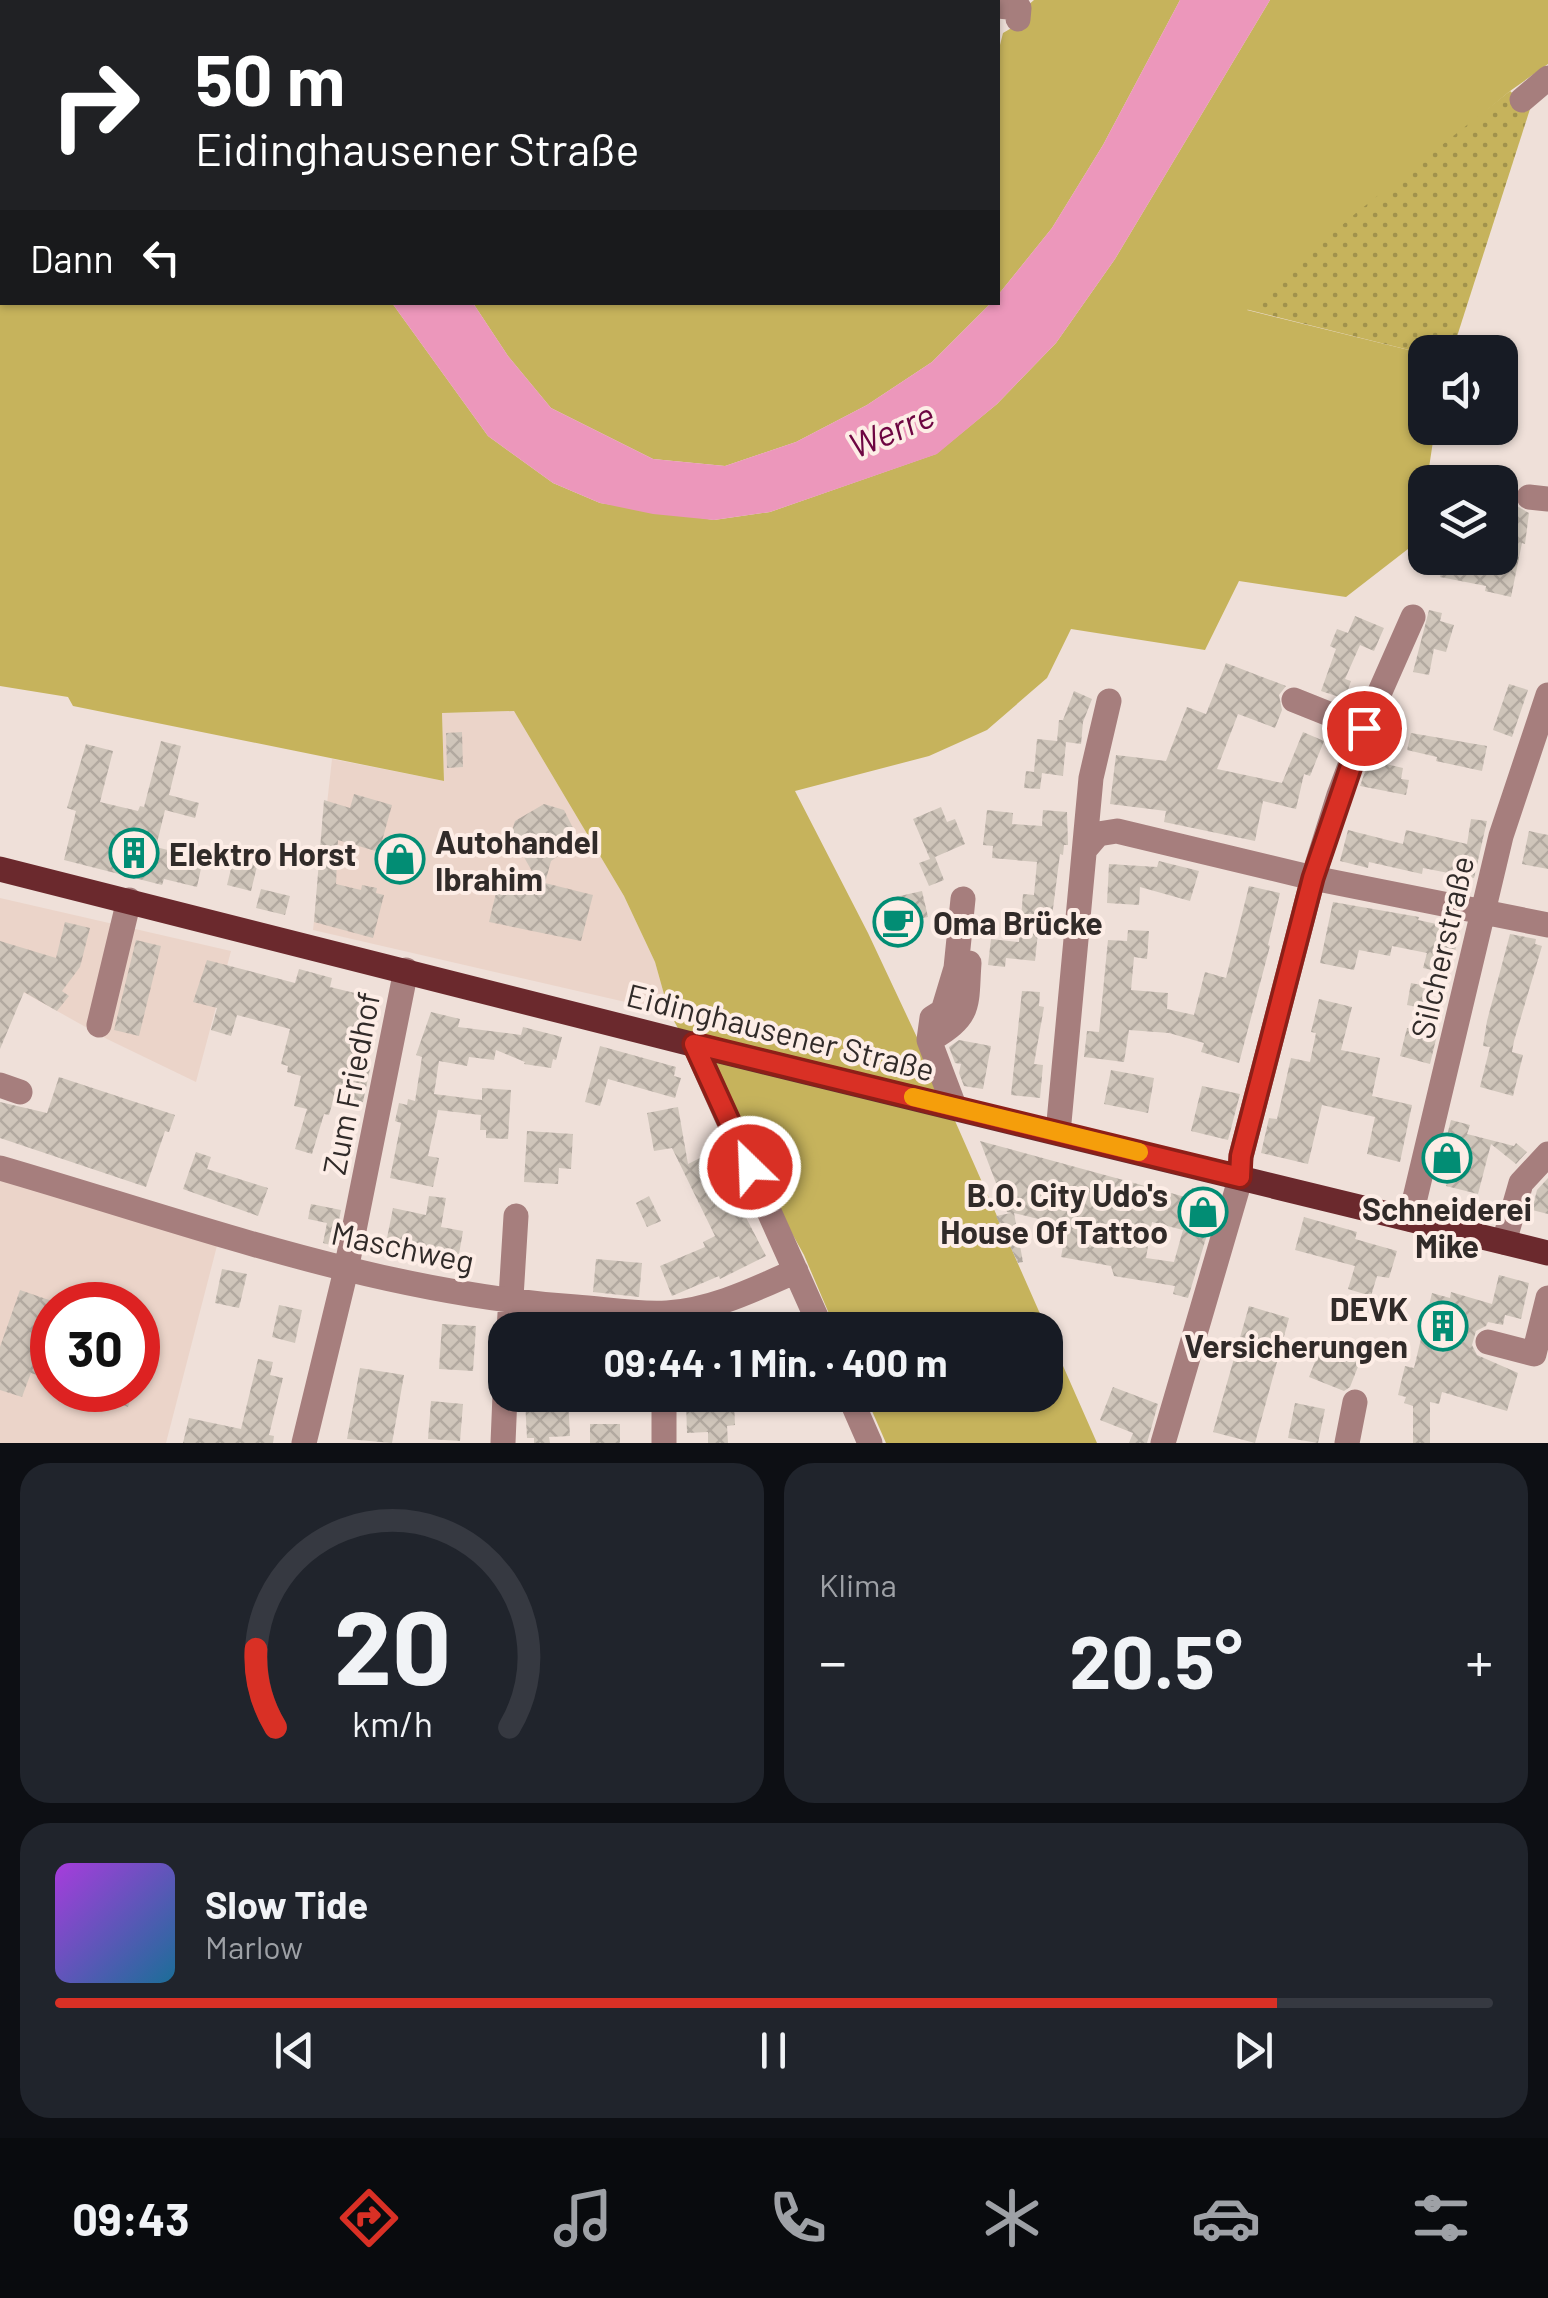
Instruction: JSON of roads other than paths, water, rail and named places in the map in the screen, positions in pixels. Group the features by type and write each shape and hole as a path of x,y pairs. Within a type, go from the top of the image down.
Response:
{"main road":[{"path":"0,852 59,882"},
{"name":"Eidinghausener Straße","path":"0,869 707,1048 1548,1254"}],"street":[{"path":"1008,13 1037,0"},
{"path":"1522,100 1548,78"},
{"path":"1162,1443 1240,1177 1241,1156 1313,878 1364,728 1413,617"},
{"name":"Silcherstraße","path":"1410,1219 1482,911 1548,695"},
{"path":"1294,700 1364,728"},
{"path":"1058,1133 1091,778 1109,702"},
{"path":"1086,848 1098,834 1117,831 1313,878 1548,925"},
{"path":"954,1106 929,1040 932,1018 944,1011 956,968 963,899"},
{"path":"99,1024 129,900"},
{"path":"929,1040 949,1029 965,1012 971,946"},
{"name":"Zum Friedhof","path":"304,1443 346,1270 406,970"},
{"path":"707,1048 814,1312"},
{"path":"1504,1242 1521,1183 1548,1155"},
{"name":"Maschweg","path":"0,1168 346,1270 511,1302 588,1312"},
{"path":"510,1312 516,1216"},
{"name":"Maschweg","path":"691,1312 796,1271"},
{"path":"1488,1342 1534,1354 1548,1298"},
{"path":"1347,1443 1355,1402"},
{"path":"503,1443 505,1412"},
{"path":"664,1412 664,1443"},
{"path":"857,1412 870,1443"}],"water":[{"name":"Werre","path":"1180,0 1270,0 1115,259 1056,343 997,404 937,454 770,512 714,520 653,514 600,503 553,483 488,436 393,305 474,305 508,356 551,408 653,459 725,466 796,442 867,405 932,362 989,305 1000,305 1000,293 1052,228 1103,145"}],"place":[{"name":"Elektro Horst","path":"134,853"},
{"name":"Autohandel Ibrahim","path":"400,859"},
{"name":"Oma Brücke","path":"898,922"},
{"name":"Schneiderei Mike","path":"1447,1158"},
{"name":"B.O. City Udo's House Of Tattoo","path":"1203,1212"},
{"name":"DEVK Versicherungen","path":"1443,1326"}]}
